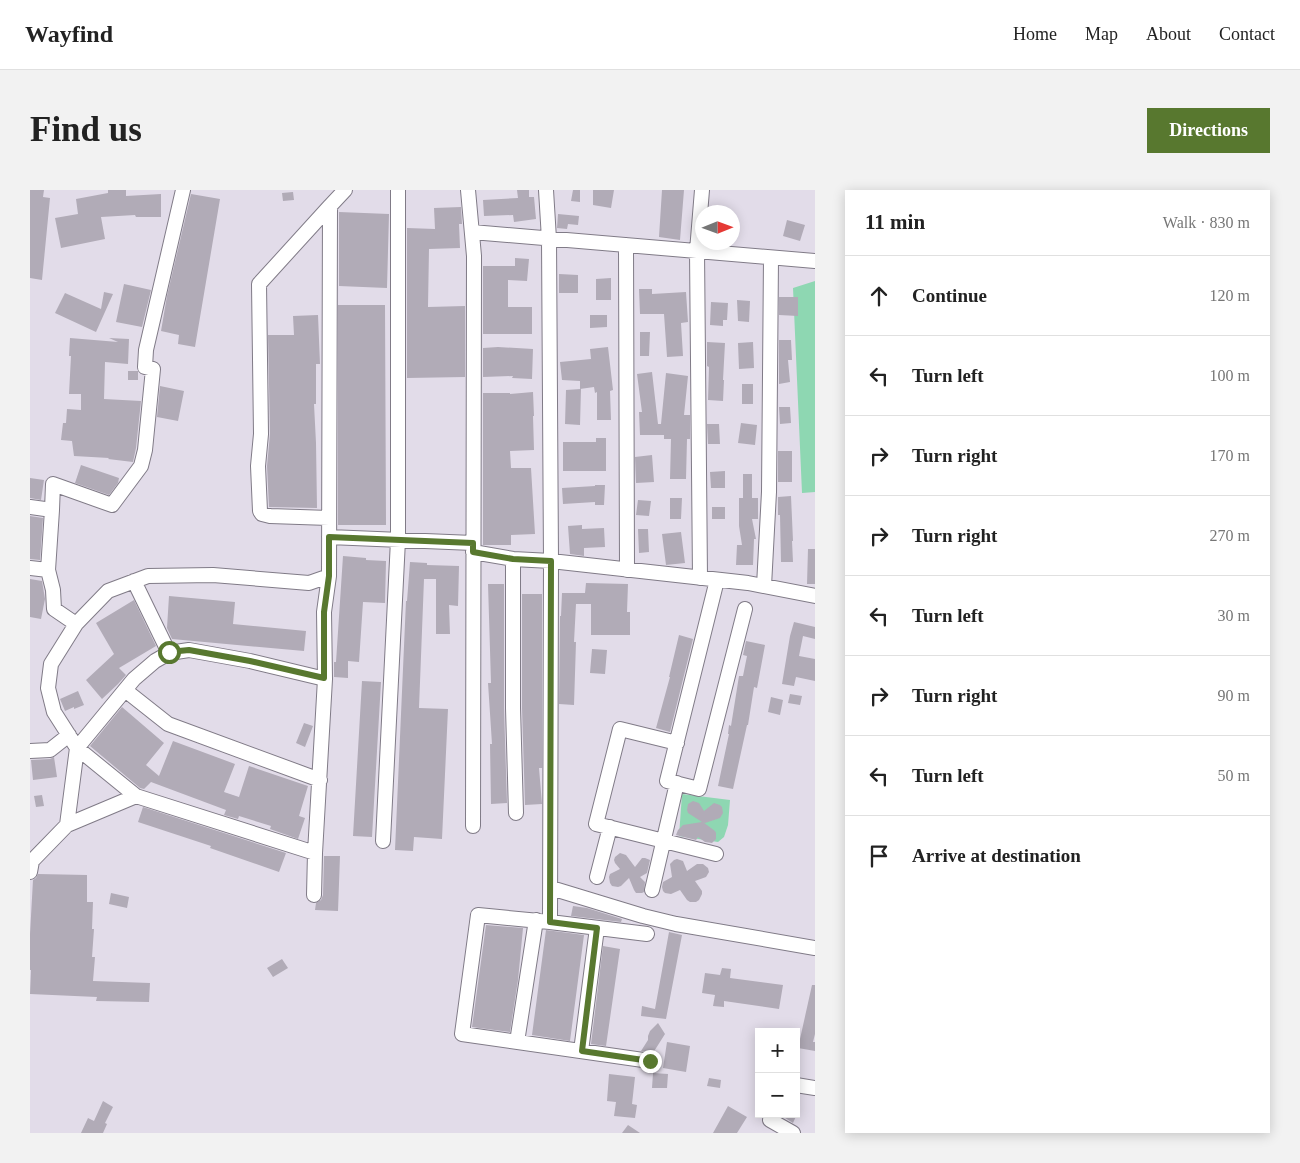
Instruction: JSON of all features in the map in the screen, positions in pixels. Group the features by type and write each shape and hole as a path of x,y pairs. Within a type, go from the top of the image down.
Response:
{"street":[{"path":"76,624 54,609 53,590 48,570 53,484 112,505 142,466 153,369 145,367 146,350 183,190"},
{"path":"329,518 270,516 262,514 260,511 258,466 261,434 259,284 345,190"},
{"path":"383,841 398,540 398,190"},
{"path":"468,190 474,256 473,826"},
{"path":"546,190 549,239 551,561 550,922"},
{"path":"700,578 696,251 702,190"},
{"path":"314,895 324,678 324,612 329,576 330,206"},
{"path":"472,232 815,262"},
{"path":"626,245 627,570"},
{"path":"764,586 769,492 771,258"},
{"path":"30,506 52,510"},
{"path":"329,537 398,540 473,548 513,559 551,561 717,580 764,586 815,596"},
{"path":"513,559 513,708 516,813"},
{"path":"30,568 48,570"},
{"path":"315,853 136,796 77,748 54,712 48,688 51,664 76,624 108,591 148,576 213,575 309,583 329,576"},
{"path":"717,580 667,781 700,789 744,609"},
{"path":"134,581 169,652"},
{"path":"67,825 77,748 134,678 169,652 189,650 250,661 324,678"},
{"path":"125,690 168,724 320,780"},
{"path":"676,743 620,728 596,824 716,854"},
{"path":"30,751 50,750 69,735"},
{"path":"652,890 677,783"},
{"path":"30,872 32,861 67,825 136,796"},
{"path":"597,878 610,827"},
{"path":"550,888 676,924 815,948"},
{"path":"647,934 536,920 478,915 462,1034 650,1061"},
{"path":"517,1042 536,920"},
{"path":"582,1051 597,928"},
{"path":"800,1085 813,1086"},
{"path":"764,1133 771,1118"},
{"path":"772,1118 793,1133"}],"green space":[{"path":"815,281 815,492 802,493 793,288"},
{"path":"682,794 730,800 728,825 724,837 718,842 679,836"}],"building":[{"path":"30,190 44,190 43,197 50,198 42,280 30,278"},
{"path":"108,190 126,190 126,196 161,194 161,217 136,217 135,215 101,217 105,239 61,248 55,218 78,214 76,199 108,193"},
{"path":"517,190 529,190 529,197 534,197 536,219 514,222 513,215 484,216 483,200 518,198"},
{"path":"573,190 580,190 580,202 571,201"},
{"path":"593,190 614,190 611,208 593,205"},
{"path":"662,190 684,190 680,240 659,237"},
{"path":"293,192 294,200 283,201 282,193"},
{"path":"191,194 220,199 195,347 178,344 179,335 161,331 167,296"},
{"path":"461,207 462,224 459,224 460,248 429,249 428,307 465,306 465,377 407,378 407,228 435,229 434,208"},
{"path":"339,212 389,214 387,288 339,286"},
{"path":"558,214 579,216 578,225 568,224 567,229 557,228"},
{"path":"787,220 805,225 800,241 783,236"},
{"path":"515,258 529,259 527,281 508,280 508,307 532,307 532,334 483,334 483,266 515,266"},
{"path":"559,274 578,275 578,293 559,293"},
{"path":"611,278 611,300 596,300 596,279"},
{"path":"124,284 151,290 142,327 116,322"},
{"path":"639,289 652,289 652,294 686,292 688,322 681,323 683,356 667,357 664,314 640,314"},
{"path":"104,292 113,294 96,332 55,313 65,293 101,309"},
{"path":"779,297 798,297 798,316 779,315"},
{"path":"737,300 750,301 749,322 738,321"},
{"path":"711,302 728,303 727,320 723,320 723,326 710,325"},
{"path":"338,305 385,305 386,525 338,525"},
{"path":"318,315 320,364 316,364 316,404 314,404 317,508 269,507 267,466 270,434 268,335 294,335 293,316"},
{"path":"590,315 607,315 607,327 590,328"},
{"path":"640,332 650,332 649,356 640,356"},
{"path":"70,338 118,342 109,338 129,339 128,364 105,362 104,399 141,401 133,462 109,458 74,456 72,441 61,440 63,423 66,423 67,409 81,410 81,394 69,394"},
{"path":"779,340 791,340 792,360 788,360 790,382 779,384"},
{"path":"707,342 725,343 723,401 708,400 709,367 707,366"},
{"path":"753,342 754,368 739,369 738,343"},
{"path":"608,347 613,390 610,391 611,420 597,420 597,392 595,393 594,387 580,389 580,381 562,380 560,362 591,359 590,349"},
{"path":"483,348 533,349 532,379 512,378 513,376 483,377"},
{"path":"128,371 138,371 138,380 128,380"},
{"path":"652,372 658,424 661,424 666,373 688,376 684,415 690,415 686,479 670,479 671,439 664,439 664,435 640,435 639,412 642,412 637,374"},
{"path":"742,384 753,384 753,404 742,404"},
{"path":"160,386 184,391 178,421 157,417"},
{"path":"581,389 580,425 565,424 566,390"},
{"path":"533,392 534,450 510,451 511,468 531,468 535,534 511,535 511,545 483,545 483,393 510,394"},
{"path":"779,407 790,407 791,423 780,424"},
{"path":"741,423 757,425 755,445 738,443"},
{"path":"707,424 719,424 720,444 708,444"},
{"path":"596,438 606,438 606,471 563,471 563,442 596,442"},
{"path":"778,451 792,451 792,482 778,482"},
{"path":"652,455 654,482 636,483 635,457"},
{"path":"81,465 119,478 118,483 109,495 75,483"},
{"path":"725,471 725,488 711,488 710,472"},
{"path":"743,474 752,474 752,498 758,498 758,519 752,519 756,539 754,539 753,565 736,565 737,545 742,545 739,526 739,498 743,498"},
{"path":"30,478 44,480 41,500 30,498"},
{"path":"605,485 604,505 595,505 595,502 563,504 562,488"},
{"path":"791,496 793,562 781,562 778,497"},
{"path":"670,498 682,498 681,519 670,519"},
{"path":"638,500 651,501 649,516 636,515"},
{"path":"712,507 725,507 725,519 712,519"},
{"path":"30,516 43,518 40,560 30,559"},
{"path":"582,525 582,529 604,528 605,547 584,548 584,556 570,554 568,526"},
{"path":"638,529 648,529 649,552 639,553"},
{"path":"681,532 685,563 666,565 662,534"},
{"path":"808,549 815,549 815,584 807,584"},
{"path":"343,556 386,561 385,603 363,602 359,662 348,661 348,678 334,677"},
{"path":"410,562 427,563 427,565 459,566 458,606 449,605 450,634 436,634 436,579 424,579 419,708 448,709 442,839 414,837 413,851 395,850 406,601"},
{"path":"30,579 42,581 45,599 41,619 30,617"},
{"path":"586,583 628,584 627,612 630,612 630,635 591,635 591,604 576,604 574,705 559,704 562,593 585,593"},
{"path":"488,584 504,584 504,708 507,803 491,804 490,744 492,744 488,683 491,683"},
{"path":"522,594 542,594 542,768 539,768 542,804 525,805 522,708"},
{"path":"169,596 235,602 233,624 306,631 304,651 172,639 167,628"},
{"path":"134,600 156,646 119,668 126,675 102,699 86,680 114,654 96,623"},
{"path":"794,622 815,627 815,639 803,636 799,656 815,659 815,681 796,677 794,686 782,684"},
{"path":"679,635 693,639 670,732 656,728"},
{"path":"746,641 765,645 757,688 754,687 748,725 733,789 718,786 729,734 729,725 731,726 739,676 743,676 747,656 743,655"},
{"path":"592,649 607,650 605,674 590,673"},
{"path":"362,681 381,682 372,837 353,836"},
{"path":"78,691 84,705 65,711 60,699"},
{"path":"790,694 802,696 800,705 788,703"},
{"path":"771,697 783,700 780,715 768,712"},
{"path":"122,707 164,743 146,765 159,776 173,741 235,764 224,792 239,797 249,766 308,786 299,816 305,818 298,839 270,829 271,826 239,816 238,819 224,815 226,810 151,782 144,789 140,788 90,746"},
{"path":"304,723 313,726 305,747 296,743"},
{"path":"54,757 57,777 33,780 31,760"},
{"path":"42,795 44,806 36,807 34,796"},
{"path":"693,801 699,803 704,811 714,803 722,807 723,813 720,818 703,822 716,833 716,839 712,843 705,842 698,837 696,840 676,835 683,825 702,822 688,813 688,804"},
{"path":"143,807 286,853 279,872 210,848 211,846 138,822"},
{"path":"620,853 626,855 635,867 642,858 650,860 647,873 640,877 645,882 644,892 636,893 629,878 618,887 612,886 610,883 610,874 620,869 614,860"},
{"path":"324,856 340,856 338,911 315,910 316,903 321,900 323,895"},
{"path":"677,859 683,861 687,871 697,864 703,864 708,868 709,872 706,877 695,881 702,891 699,900 696,902 687,900 680,890 671,894 663,891 663,882 672,877 670,864"},
{"path":"38,874 87,875 87,902 93,902 92,957 95,957 93,981 150,983 149,1002 96,1001 97,997 30,994 30,934 33,880"},
{"path":"111,893 129,897 127,908 109,904"},
{"path":"573,906 587,908 622,919 621,922 571,916"},
{"path":"486,925 523,928 510,1032 472,1027"},
{"path":"546,930 584,935 570,1041 532,1035"},
{"path":"669,932 682,935 666,1019 641,1016 642,1006 655,1009"},
{"path":"603,946 620,949 606,1046 591,1044"},
{"path":"282,959 288,968 273,977 267,968"},
{"path":"722,968 731,969 730,978 783,985 779,1009 724,1001 724,1007 713,1006 715,995 702,993 705,973 720,975"},
{"path":"812,985 815,985 815,1034 813,1042 815,1042 815,1051 800,1048 800,1039"},
{"path":"658,1023 665,1034 653,1053 641,1051 648,1040 650,1031"},
{"path":"667,1042 690,1046 686,1072 663,1068"},
{"path":"653,1073 668,1074 667,1088 652,1088"},
{"path":"609,1074 635,1077 632,1104 637,1105 635,1118 614,1116 616,1102 607,1101"},
{"path":"709,1078 721,1080 720,1088 707,1086"},
{"path":"103,1101 113,1107 105,1123 107,1124 103,1133 81,1133 88,1118 94,1121"},
{"path":"728,1106 747,1117 737,1133 713,1133"},
{"path":"785,1118 795,1118 793,1123"},
{"path":"628,1125 640,1133 622,1133"}],"route":[{"path":"169,652 189,650 250,661 324,678 324,612 329,576 329,537 473,543 473,552 513,559 551,561 550,922 597,928 582,1051 650,1061"}]}
